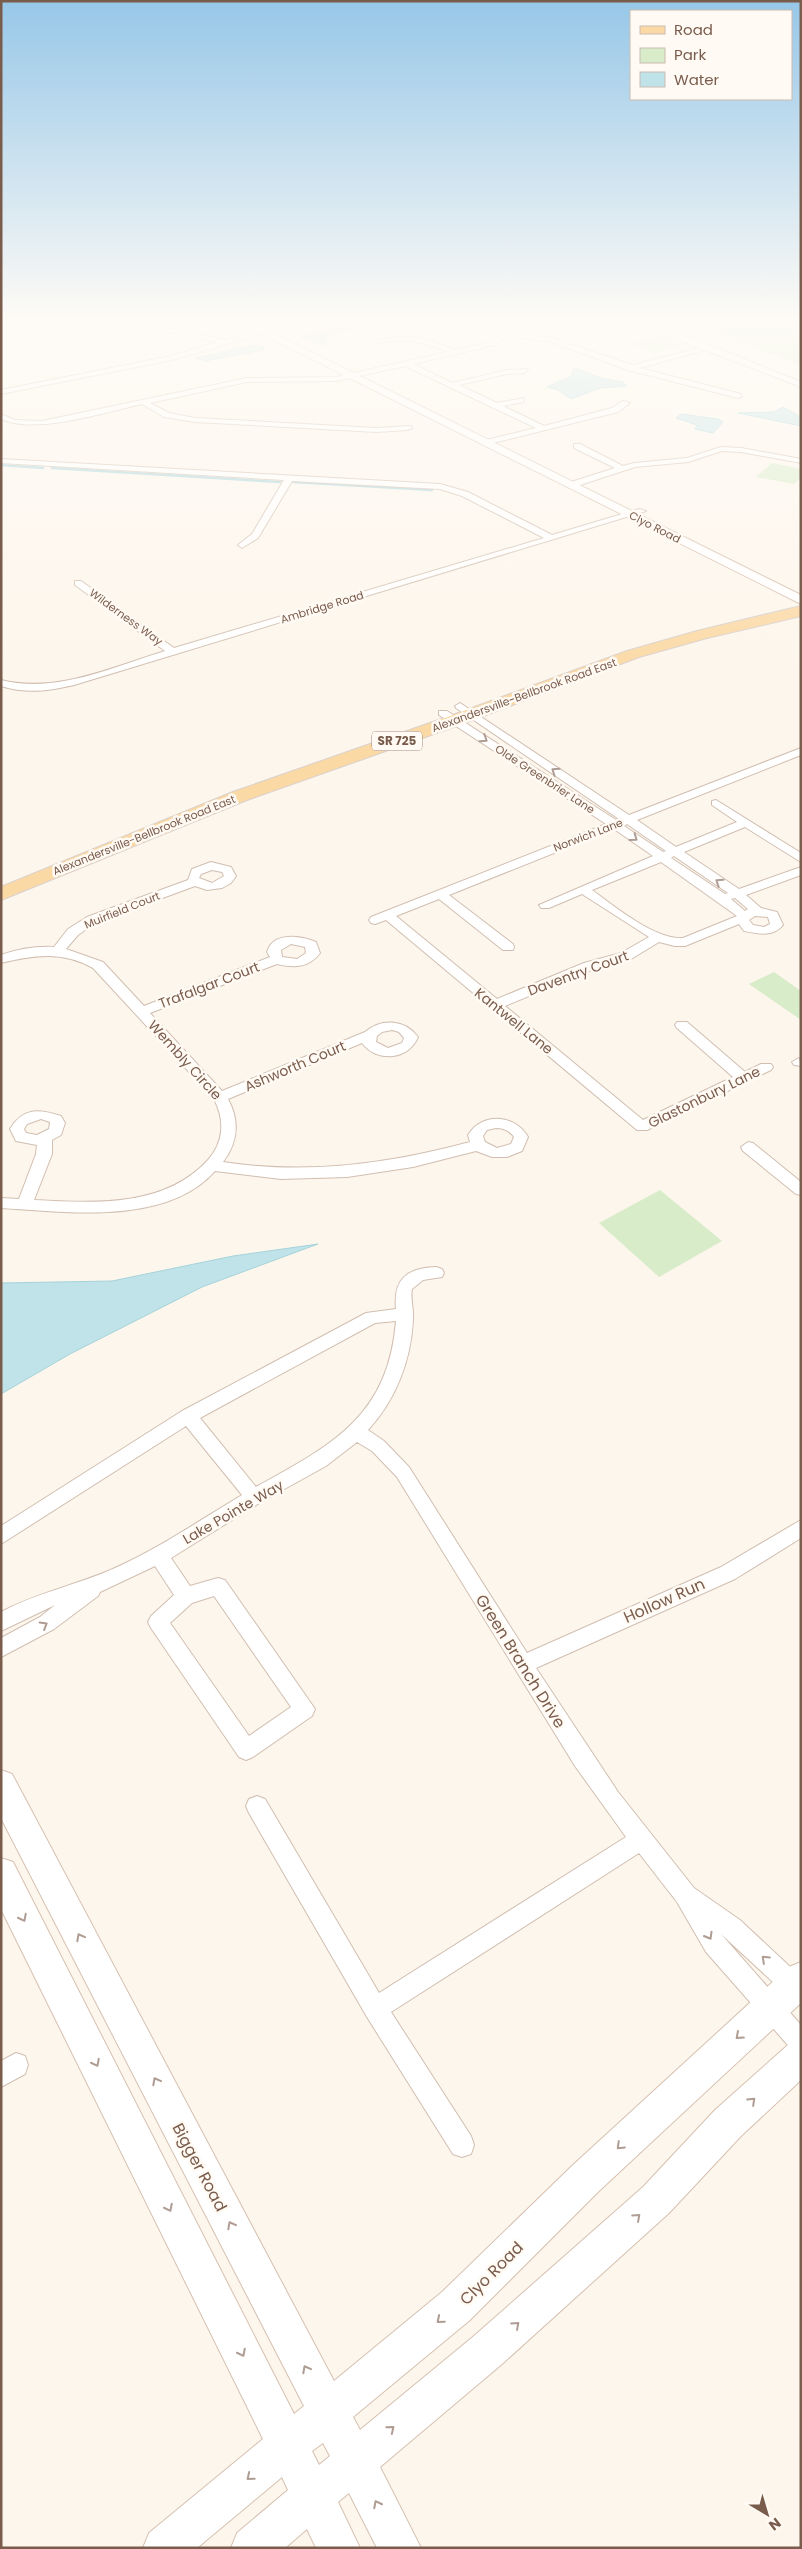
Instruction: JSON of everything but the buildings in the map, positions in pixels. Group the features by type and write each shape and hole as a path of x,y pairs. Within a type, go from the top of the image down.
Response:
{"main road":[{"name":"Alexandersville-Bellbrook Road East","path":"458,713 640,642 801,601"},
{"name":"Alexandersville-Bellbrook Road East","path":"1,881 47,868 235,792 458,713 634,654 703,634 801,611"},
{"name":"Alexandersville-Bellbrook Road East","path":"1,894 47,868"}],"street":[{"path":"490,441 494,440"},
{"name":"Clyo Road","path":"490,441 801,591"},
{"path":"577,446 623,469"},
{"path":"576,483 642,464 688,460 707,452 726,449 801,461"},
{"path":"1,461 287,482 432,494 476,500 551,538"},
{"path":"1,469 287,482"},
{"path":"242,545 255,536 287,482"},
{"name":"Clyo Road","path":"636,513 801,601"},
{"name":"Ambridge Road","path":"1,683 28,689 55,687 636,513"},
{"name":"Wilderness Way","path":"78,583 173,652"},
{"name":"Olde Greenbrier Lane","path":"458,713 628,820 738,894 757,911 773,916 778,922 775,928 766,931 754,930 745,925 743,917 722,898 660,857 458,713"},
{"name":"Norwich Lane","path":"381,917 801,751"},
{"path":"787,757 801,765"},
{"path":"716,803 801,858"},
{"path":"545,905 745,823"},
{"path":"722,898 801,871"},
{"name":"Muirfield Court","path":"58,951 73,932 91,920 195,882"},
{"path":"583,889 627,920 658,937 684,943 730,921 757,911"},
{"path":"439,893 508,947"},
{"name":"Kantwell Lane","path":"381,917 495,1005 642,1126"},
{"name":"Daventry Court","path":"495,1005 589,966 626,956 658,937"},
{"name":"Wembly Circle","path":"1,958 24,953 58,951 79,955 98,965 220,1097 227,1110 230,1124 224,1151 214,1166 186,1187 171,1195 115,1207 1,1203"},
{"name":"Trafalgar Court","path":"141,1012 277,959"},
{"path":"682,1025 743,1078"},
{"name":"Ashworth Court","path":"220,1097 370,1035"},
{"name":"Glastonbury Lane","path":"642,1126 766,1067"},
{"path":"25,1204 44,1154 45,1139"},
{"path":"214,1166 262,1173 338,1173 401,1165 478,1145"},
{"path":"748,1147 801,1190"},
{"name":"Lake Pointe Way","path":"1,1622 35,1604 103,1582 158,1555 202,1531 254,1497 306,1470 338,1449 356,1432 379,1405 388,1389 401,1357 405,1314 403,1292 406,1285 418,1276 436,1273"},
{"path":"1,1536 188,1416 372,1317 405,1314"},
{"path":"188,1416 254,1497"},
{"name":"Green Branch Drive","path":"356,1432 378,1446 403,1472 582,1758 610,1799 685,1894 714,1944 791,1991"},
{"name":"Hollow Run","path":"523,1664 728,1573 749,1562 801,1528"},
{"path":"158,1555 186,1596"},
{"name":"Lake Pointe Way","path":"1,1648 48,1623 103,1582"},
{"path":"218,1586 306,1709 246,1750 158,1622 186,1596 218,1586"},
{"name":"Bigger Road","path":"1,1785 400,2548"},
{"path":"257,1806 375,2010 462,2145"},
{"path":"375,2010 642,1839"},
{"path":"1,1874 339,2548"},
{"name":"Green Branch Drive","path":"685,1894 732,1928 791,1991 801,2043"},
{"name":"Clyo Road","path":"164,2548 456,2306 593,2171 791,1991"},
{"path":"252,2548 354,2460 488,2350 656,2200 728,2123 801,2056"}],"green space":[{"path":"772,463 801,469 801,478 794,484 756,477"},
{"path":"774,972 801,991 801,1020 749,984"},
{"path":"660,1190 722,1241 659,1277 599,1223"}],"water":[{"path":"318,1244 202,1287 70,1354 1,1394 1,1283 112,1281 233,1256"}],"waterway":[{"path":"1,465 43,468"},
{"path":"52,468 280,482"},
{"path":"293,482 432,490"}]}
